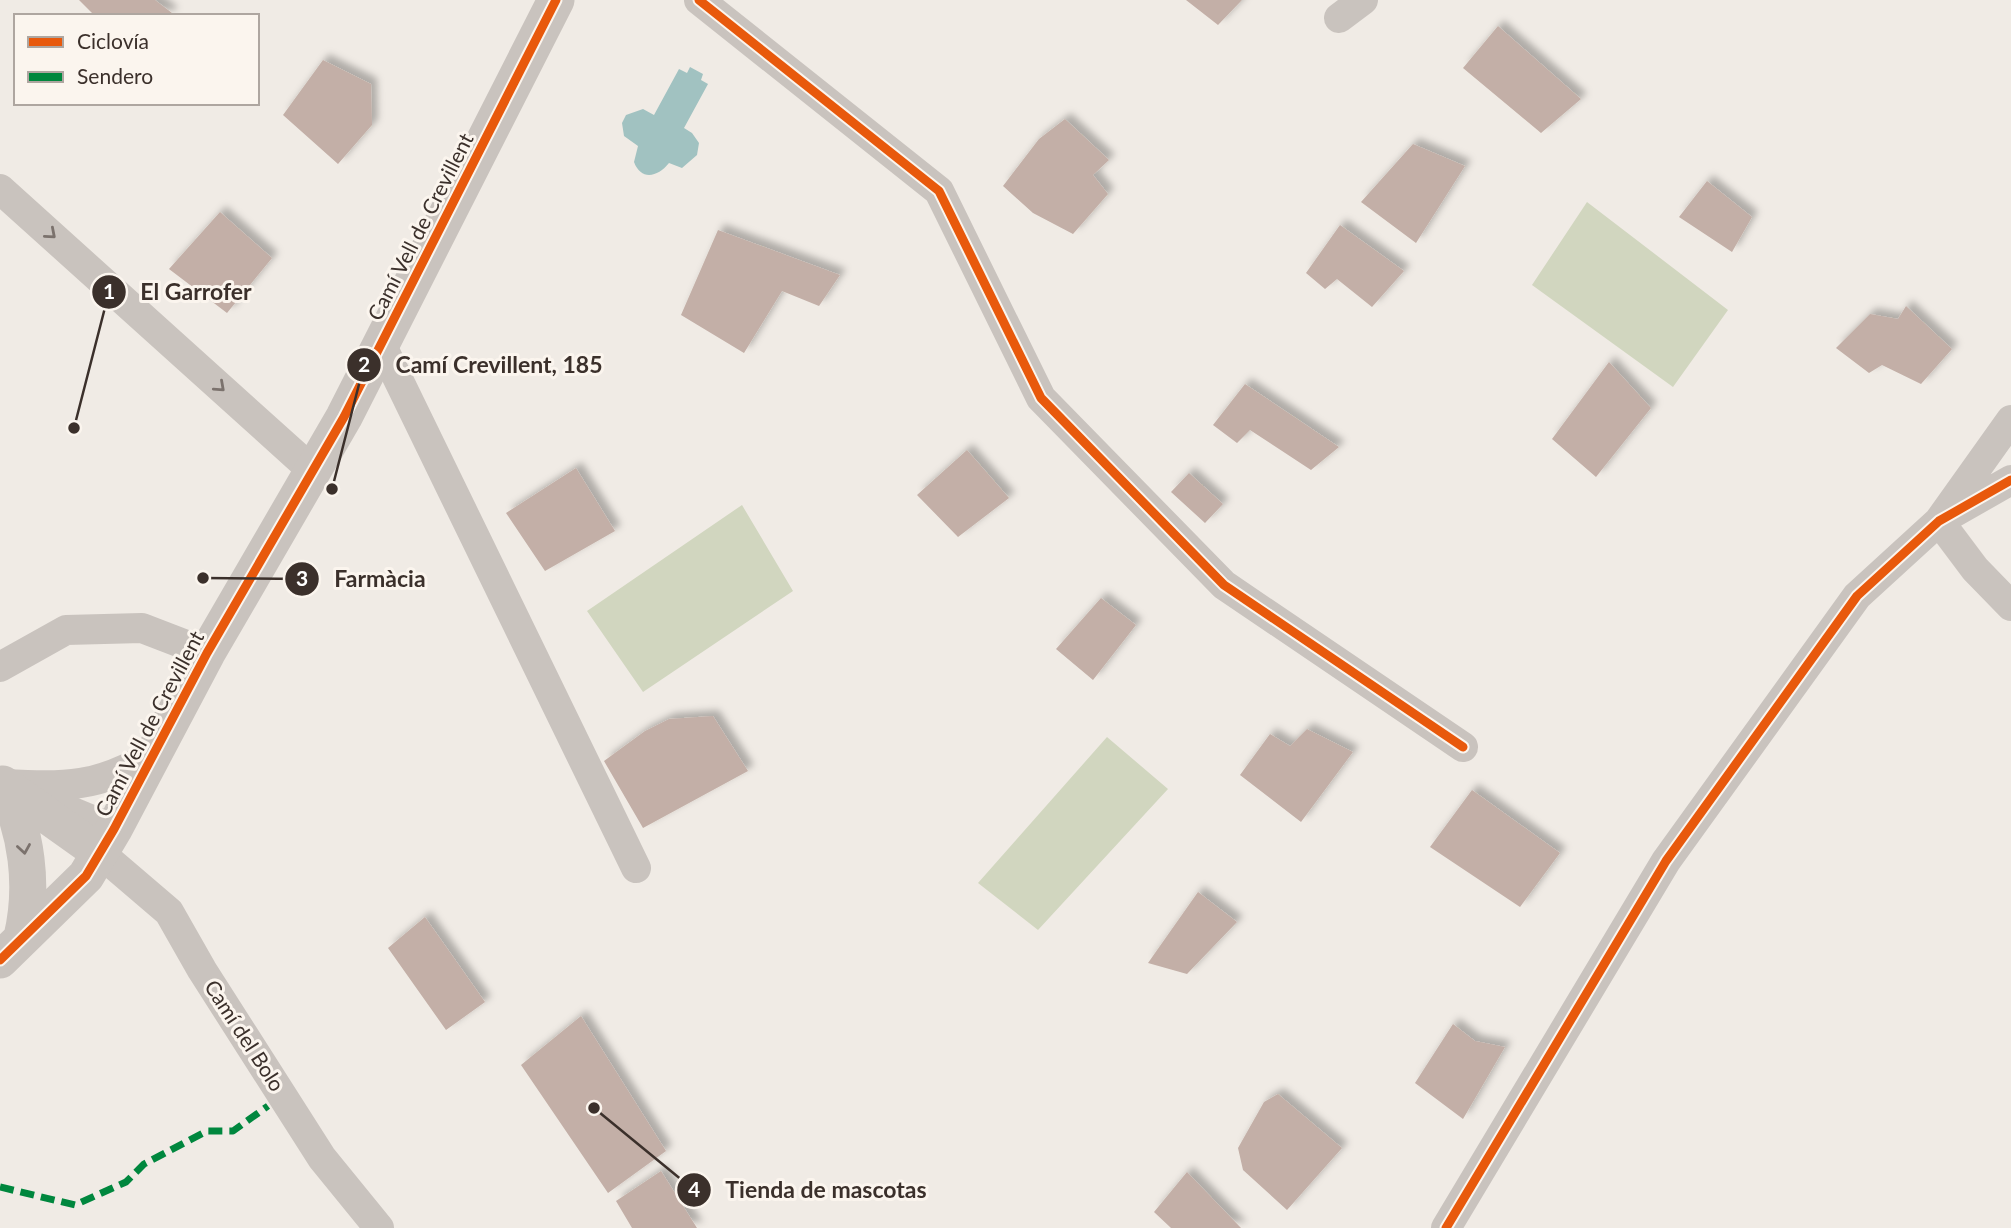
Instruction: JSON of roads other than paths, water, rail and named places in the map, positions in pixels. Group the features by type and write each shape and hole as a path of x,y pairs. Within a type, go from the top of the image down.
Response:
{"street":[{"name":"Camí Vell de Crevillent","path":"11,948 86,876 107,841 208,653 313,471 381,344 556,0"},
{"path":"699,0 939,191 1041,398 1224,585 1463,747"},
{"path":"1339,18 1363,0"},
{"path":"0,189 313,471"},
{"path":"381,344 636,868"},
{"path":"1940,521 2011,420"},
{"path":"1446,1228 1665,861 1857,596 1940,521 2006,482 1986,454"},
{"path":"1940,521 1975,569 2011,606"},
{"path":"0,667 66,631 142,628 208,653"},
{"path":"2,783 52,787 96,781 123,774 153,754"},
{"path":"2,783 107,841"},
{"path":"2,783 15,806 25,857 29,906 11,948"},
{"name":"Camí del Bolo","path":"107,841 169,912 202,970 322,1158 379,1228"}],"water":[{"path":"690,67 703,74 701,80 708,84 684,128 692,133 699,143 697,155 682,168 669,163 655,174 645,174 634,162 638,146 624,136 622,123 626,115 643,109 654,115 679,69 687,73"}],"place":[{"name":"El Garrofer","path":"74,428"},
{"name":"Camí Crevillent, 185","path":"332,489"},
{"name":"Farmàcia","path":"203,578"},
{"name":"Tienda de mascotas","path":"594,1108"}]}
